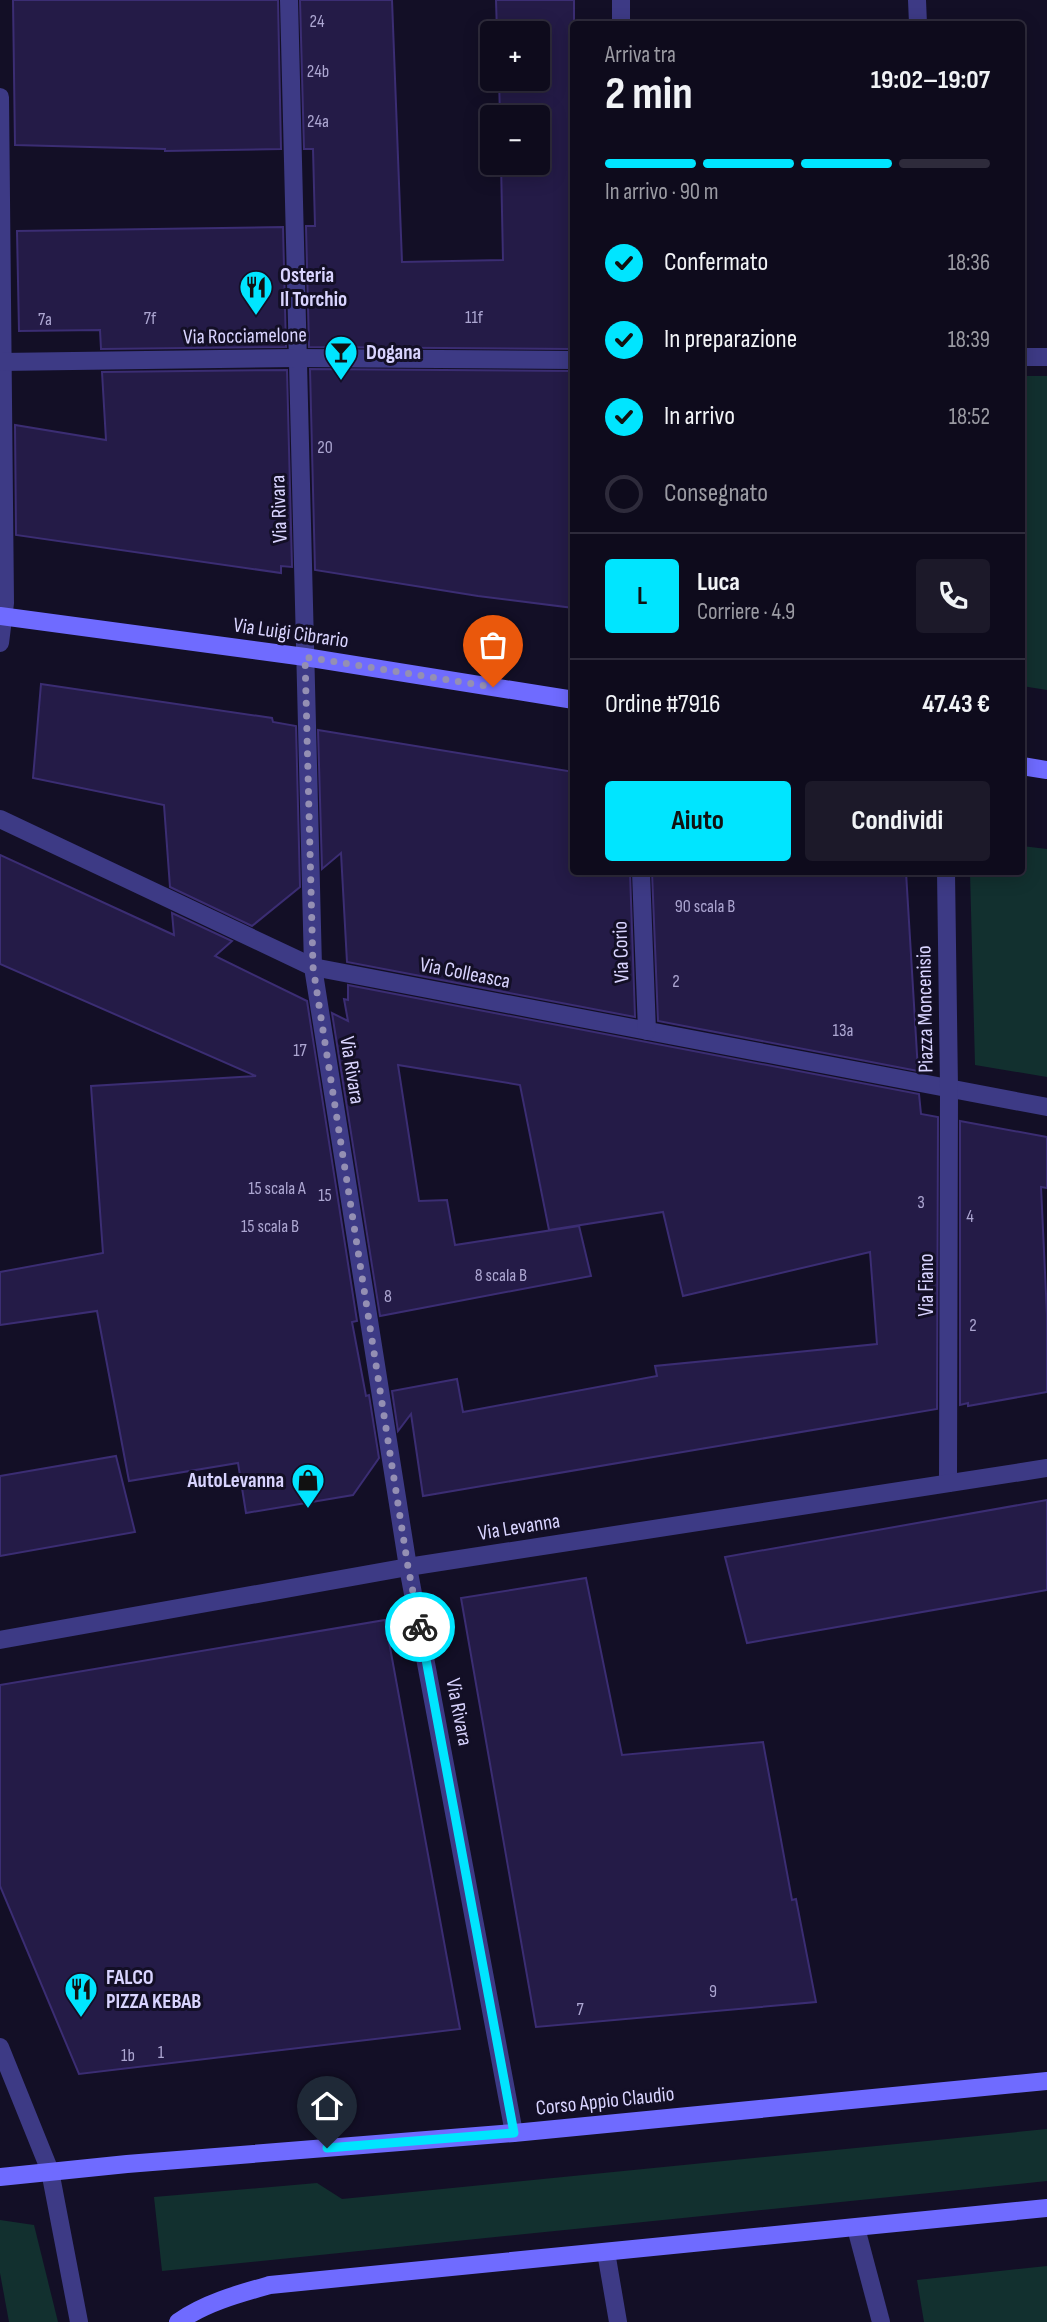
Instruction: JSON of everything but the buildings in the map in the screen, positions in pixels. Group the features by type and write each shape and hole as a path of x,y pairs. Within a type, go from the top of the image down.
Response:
{"street":[{"name":"Via Rivara","path":"289,0 313,967 408,1567 514,2133"},
{"path":"621,0 621,21"},
{"path":"918,0 918,21"},
{"path":"0,97 0,643"},
{"path":"1025,357 1047,357"},
{"name":"Via Rocciamelone","path":"1,362 297,358 570,360"},
{"name":"Via Luigi Cibrario","path":"2,616 305,657 570,699"},
{"path":"1025,766 1047,770"},
{"name":"Via Colleasca","path":"0,819 313,967 949,1088"},
{"name":"Via Corio","path":"641,875 647,1031"},
{"name":"Piazza Moncenisio","path":"946,875 949,1088 1047,1107"},
{"name":"Via Fiano","path":"948,1482 949,1088"},
{"name":"Via Levanna","path":"0,1640 408,1567 1047,1468"},
{"path":"0,2047 50,2171 79,2322"},
{"name":"Corso Appio Claudio","path":"0,2177 514,2133 1047,2081"},
{"path":"178,2322 226,2298 270,2285 1047,2208"},
{"path":"856,2228 881,2322"},
{"path":"606,2252 618,2322"}],"green space":[{"path":"1025,376 1047,376 1047,690 1025,686"},
{"path":"1025,846 1047,849 1047,1077 975,1065 970,875 1025,875"},
{"path":"1047,2129 1047,2181 162,2271 154,2197 317,2183 342,2199"},
{"path":"0,2220 34,2225 58,2322 9,2322 0,2273"},
{"path":"1047,2266 1047,2322 924,2322 917,2280"}],"way so far":[{"path":"420,1627 408,1567 313,967 305,657 493,687"}],"place":[{"name":"Osteria Il Torchio","path":"256,317"},
{"name":"Dogana","path":"341,382"},
{"name":"AutoLevanna","path":"308,1510"},
{"name":"FALCO PIZZA KEBAB","path":"81,2019"}],"route":[{"path":"327,2148 514,2133 420,1627"}]}
